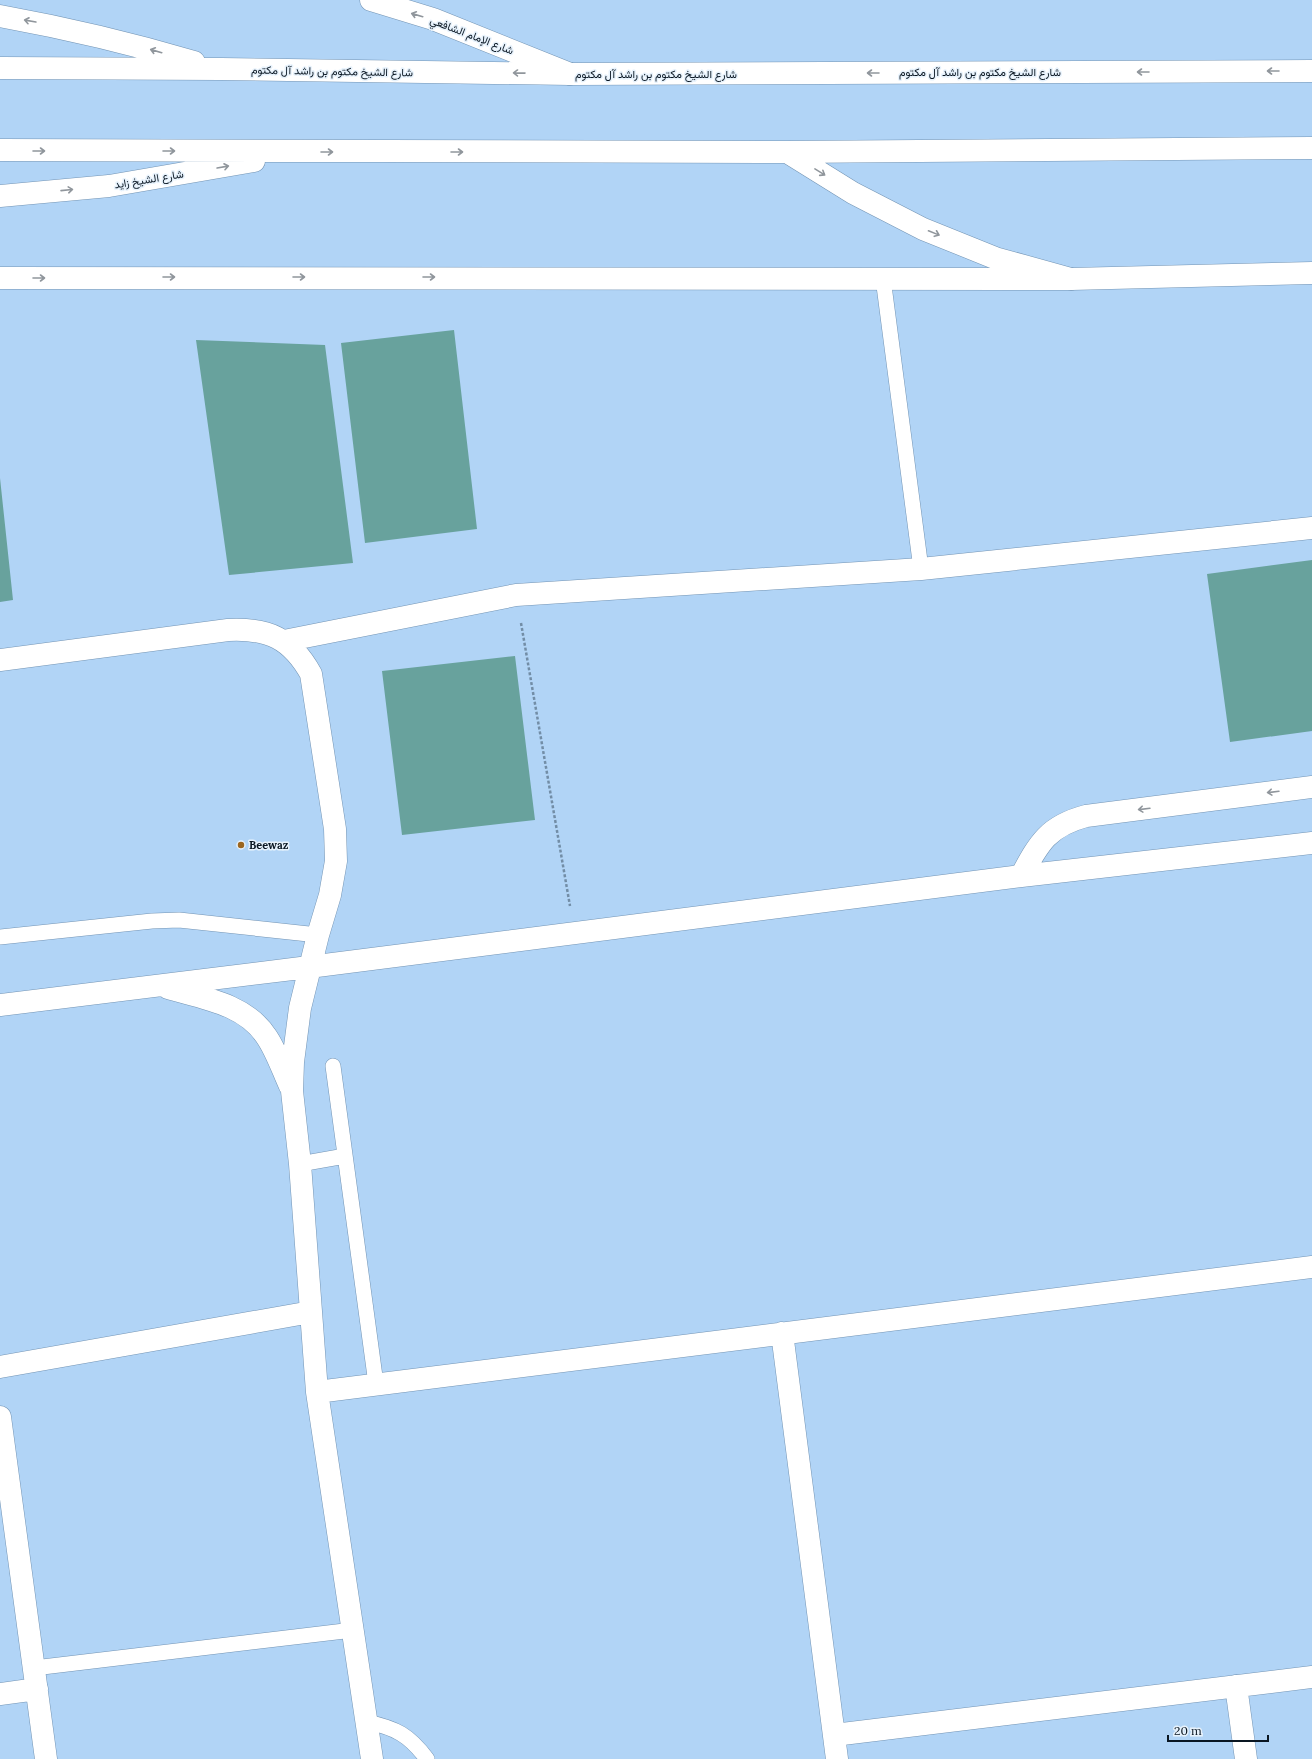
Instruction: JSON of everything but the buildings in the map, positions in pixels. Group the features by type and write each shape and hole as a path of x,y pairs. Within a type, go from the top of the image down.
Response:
{"street":[{"name":"شارع الإمام الشافعي","path":"371,0 433,19 571,74"},
{"path":"0,16 55,26 129,43 220,69"},
{"name":"شارع الشيخ مكتوم بن راشد آل مكتوم","path":"0,68 220,69 571,74 1312,71"},
{"path":"0,150 296,152 787,152 1312,148"},
{"name":"شارع الشيخ زايد","path":"0,196 109,186 233,166 296,152"},
{"path":"787,152 853,193 923,229 995,258 1071,279"},
{"path":"0,278 1071,279 1312,273"},
{"path":"284,641 516,595 921,569 1312,528"},
{"path":"0,660 228,630 248,629 267,633 284,641 304,661 311,674 335,829 336,861 330,895 309,967 295,1036 292,1090 300,1164 317,1392 372,1759"},
{"path":"1021,876 1034,852 1045,838 1058,827 1072,820 1086,816 1312,787"},
{"path":"0,1004 575,934 1021,876 1312,843"},
{"path":"158,985 216,1001 248,1016 266,1036 292,1090"},
{"path":"317,1392 1312,1267"},
{"path":"0,1367 311,1312"},
{"path":"782,1333 837,1759"},
{"path":"0,1417 46,1759"},
{"path":"834,1735 1312,1677"},
{"path":"1236,1686 1246,1759"},
{"path":"0,1694 37,1689"}],"lane":[{"path":"883,278 921,569"},
{"path":"0,938 152,921 179,920 318,935"},
{"path":"333,1066 376,1384"},
{"path":"300,1164 346,1156"},
{"path":"34,1668 353,1630"},
{"path":"367,1722 389,1727 404,1735 418,1747 428,1759"}],"path":[{"path":"516,595 575,934"}],"place":[{"name":"Beewaz","path":"241,845"}]}
